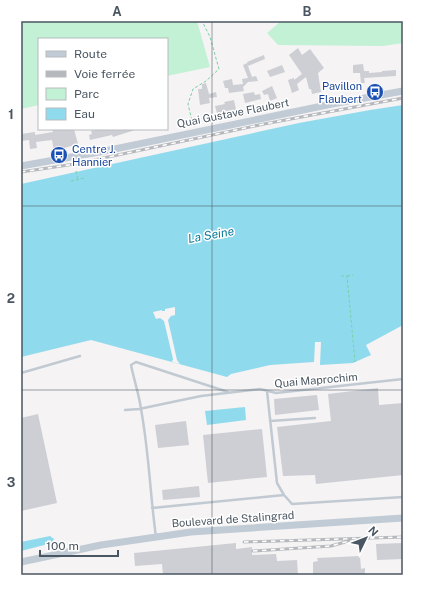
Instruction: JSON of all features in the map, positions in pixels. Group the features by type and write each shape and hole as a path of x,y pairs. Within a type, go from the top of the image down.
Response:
{"main road":[{"name":"Quai Gustave Flaubert","path":"21,166 105,151 317,107 403,91"},
{"name":"Boulevard de Stalingrad","path":"21,562 101,545 191,532 402,519"}],"lane":[{"path":"21,373 80,356"},
{"name":"Quai Maprochim","path":"156,537 147,445 141,408 131,365 136,362 231,392"},
{"name":"Quai Maprochim","path":"125,410 200,396 231,392 260,389 276,394 403,379"},
{"path":"267,391 277,483 284,495 292,504 403,497"},
{"path":"270,421 315,418"},
{"path":"152,508 284,495"}],"path":[{"path":"193,125 188,104 193,89 206,81 219,69 210,37 202,21"},
{"path":"76,171 78,180"},
{"path":"71,181 84,178"},
{"path":"341,276 353,275"},
{"path":"347,276 355,362"}],"green space":[{"path":"21,21 197,21 210,67 168,76 168,38 38,38 38,105 21,109"},
{"path":"281,21 403,21 403,43 383,46 278,45 267,33"}],"water":[{"name":"La Seine","path":"403,105 403,325 366,345 371,355 353,363 320,365 321,342 315,342 314,362 270,365 231,374 227,377 91,340 21,357 21,184 299,123"},
{"path":"245,407 246,420 207,425 205,411"},
{"path":"50,536 54,539 52,543 21,551 21,542"}],"pier":[{"path":"175,307 175,315 171,316 168,320 177,360 180,364 172,362 173,359 164,321 160,318 156,319 153,312 162,310 165,311 165,309"}],"building":[{"path":"298,48 302,55 310,49 324,68 318,73 321,92 312,94 306,77 297,84 299,90 292,93 288,80 294,78 294,80 302,74 289,55"},
{"path":"264,55 265,59 248,66 252,77 256,76 258,81 248,82 243,87 244,91 229,93 228,88 225,88 223,81 232,79 233,85 243,84 242,79 248,78 243,65 247,63 248,65 247,62"},
{"path":"363,64 364,71 369,71 369,73 396,70 396,76 364,78 365,83 361,83 360,73 353,73 353,65"},
{"path":"282,65 285,72 270,77 267,71"},
{"path":"206,83 209,94 216,92 217,97 209,98 210,103 200,105 198,89 202,89 202,84"},
{"path":"272,86 277,98 270,101 268,94 264,95 262,91"},
{"path":"254,92 255,95 260,94 261,99 245,103 243,94"},
{"path":"234,100 236,110 217,113 215,106"},
{"path":"52,130 74,130 78,144 54,151 52,140 36,142 37,148 30,149 29,140 21,141 21,134 35,132 35,135 53,132"},
{"path":"135,130 113,137 112,135 90,140 89,135 92,134 91,131"},
{"path":"378,388 379,405 403,403 403,475 316,484 315,475 283,476 277,427 331,421 328,394"},
{"path":"317,395 319,410 275,415 274,399"},
{"path":"38,414 57,503 21,511 21,418"},
{"path":"186,421 189,445 158,448 155,425"},
{"path":"262,429 267,477 208,483 203,435"},
{"path":"199,486 200,497 163,500 162,490"},
{"path":"236,543 236,549 252,547 252,555 276,554 277,561 297,560 298,575 163,575 162,564 135,566 134,553"},
{"path":"403,543 403,559 377,560 376,544"},
{"path":"360,556 361,569 365,568 365,575 313,575 313,562 318,561 317,558"}],"railway":[{"path":"21,172 75,164 264,124 403,98"},
{"path":"244,542 403,537"},
{"path":"253,551 331,546 349,541"}],"place":[{"name":"Pavillon Flaubert","path":"375,92"},
{"name":"Centre J. Hannier","path":"59,155"}]}
